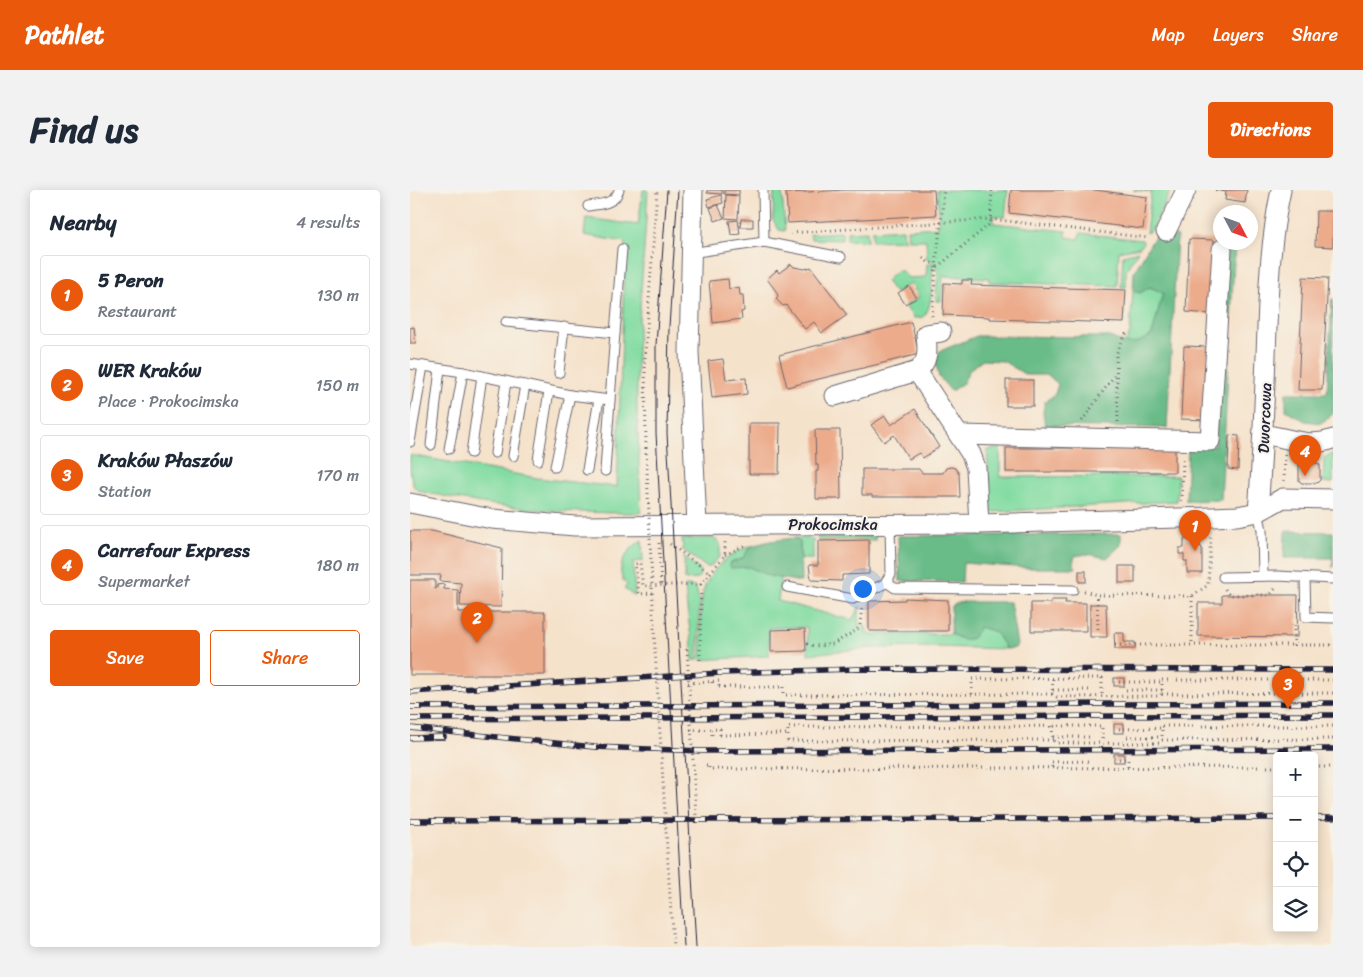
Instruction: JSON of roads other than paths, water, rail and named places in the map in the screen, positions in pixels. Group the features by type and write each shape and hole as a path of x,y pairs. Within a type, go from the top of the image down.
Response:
{"street":[{"path":"693,190 688,352 697,525"},
{"path":"1166,231 1186,190"},
{"name":"Dworcowa","path":"1258,512 1264,434 1269,270 1272,239 1281,190"},
{"path":"960,435 1210,441 1222,250"},
{"path":"835,396 917,371 926,360 926,334 936,326"},
{"path":"917,371 971,454 976,468 979,524"},
{"path":"1264,434 1286,437 1308,444 1333,439"},
{"name":"Prokocimska","path":"410,503 492,519 540,524 609,526 979,524 1236,516 1258,512 1283,498 1333,499"}],"lane":[{"path":"588,206 609,203 618,194 619,190"},
{"path":"762,190 764,242"},
{"path":"690,253 764,242 841,257"},
{"path":"605,471 622,249"},
{"path":"506,322 615,333"},
{"path":"559,373 564,327"},
{"path":"410,364 463,372 570,395 610,400"},
{"path":"410,442 423,366"},
{"path":"431,445 440,369"},
{"path":"449,448 463,372"},
{"path":"471,453 482,376"},
{"path":"495,453 506,382"},
{"path":"513,456 525,386"},
{"path":"538,460 549,391"},
{"path":"555,468 570,395"},
{"path":"587,470 599,399"},
{"name":"Dworcowa","path":"1258,512 1262,530 1263,576"},
{"path":"890,524 891,574 889,584 895,588 1073,590"},
{"path":"1223,577 1263,576 1333,580"},
{"path":"1306,578 1306,617 1333,618"},
{"path":"787,587 852,599 878,588 889,579"}],"tram line":[{"path":"667,190 656,345 656,433 684,947"},
{"path":"678,190 669,327 667,433 696,947"}],"railway":[{"path":"410,692 721,673 857,669 1333,670"},
{"path":"410,707 1333,703"},
{"path":"410,719 1333,715"},
{"path":"410,728 594,747 703,751 1333,749"},
{"path":"410,738 444,737"},
{"path":"410,821 1273,818"},
{"path":"1318,818 1333,818"}],"place":[{"name":"Carrefour Express","path":"1305,476"},
{"name":"5 Peron","path":"1195,551"},
{"name":"WER Kraków","path":"477,643"},
{"name":"Kraków Płaszów","path":"1288,709"}]}
